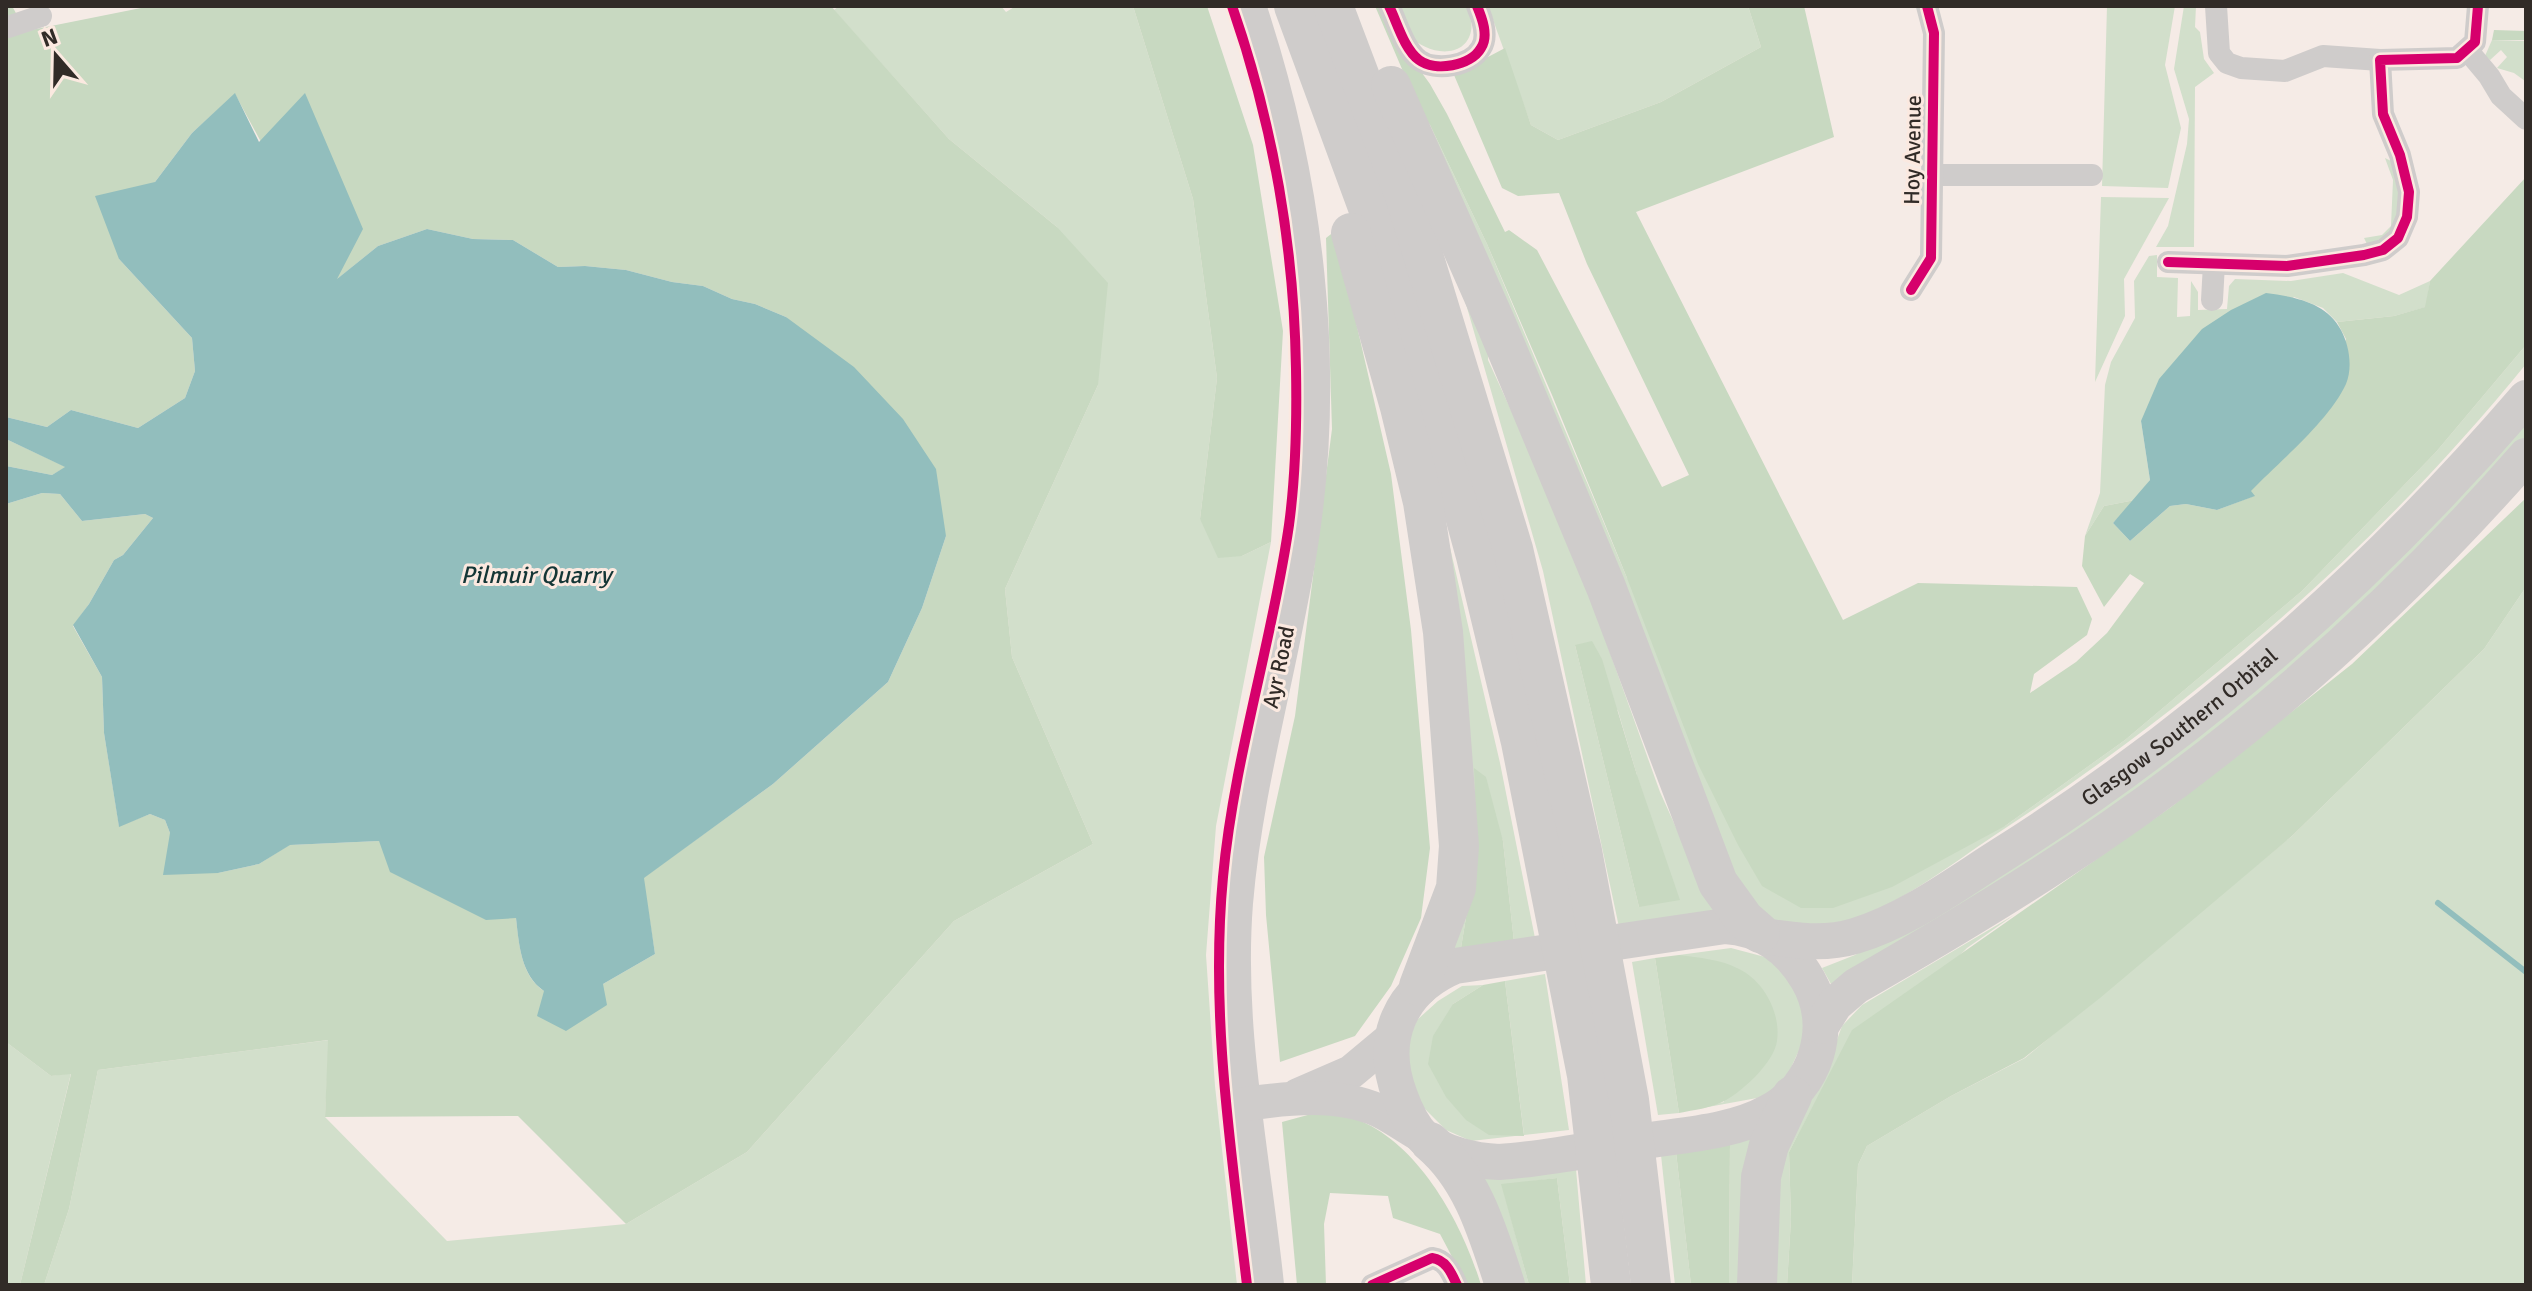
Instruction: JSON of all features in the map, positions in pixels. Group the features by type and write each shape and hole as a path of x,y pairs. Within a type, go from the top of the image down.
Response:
{"highway":[{"path":"1275,6 1346,215 1400,407 1423,502 1443,632 1458,831 1456,888 1419,986 1404,1004 1396,1023 1392,1065 1395,1084 1407,1113 1426,1139 1448,1157 1462,1177 1489,1236 1505,1285"},
{"path":"1294,6 1398,289 1438,417 1476,556 1521,742 1581,1044 1611,1285"},
{"path":"1333,6 1405,196 1484,448 1523,588 1582,851 1629,1100 1651,1285"},
{"path":"1355,6 1497,326 1606,587 1718,883 1744,919 1789,956 1809,982 1821,1026 1821,1039 1814,1065 1792,1096 1769,1145 1761,1177 1757,1285"},
{"name":"Glasgow Southern Orbital","path":"1419,986 1434,974 1455,966 1682,930 1746,927 1762,934 1796,941 1832,940 1855,936 1878,927 1940,893 2081,804 2184,727 2285,645 2437,498 2526,398"},
{"name":"Glasgow Southern Orbital","path":"1821,1026 1835,1004 1856,986 2044,873 2183,775 2264,712 2416,573 2526,456"},
{"path":"1426,1139 1479,1161 1520,1160 1707,1131 1766,1114 1792,1096"}],"main road":[{"name":"Ayr Road","path":"1249,6 1277,102 1299,207 1309,288 1313,396 1301,548 1253,784 1240,867 1233,972 1235,1022 1267,1285"},
{"path":"1294,1097 1351,1072 1393,1037"},
{"path":"1245,1104 1294,1097 1359,1105 1379,1111 1426,1139"}],"street":[{"path":"1389,6 1412,52 1419,60 1441,66 1464,61 1481,48 1485,39 1484,27 1477,6"},
{"name":"Hoy Avenue","path":"1911,290 1931,258 1934,33 1927,6"},
{"path":"2216,6 2219,53 2227,63 2241,68 2285,71 2323,56 2380,60 2457,58 2475,42 2478,6"},
{"path":"8,21 41,16"},
{"path":"2468,51 2501,96 2526,119"},
{"path":"2168,262 2287,266 2364,255 2383,250 2398,238 2407,217 2409,192 2400,155 2383,114 2380,60"},
{"path":"1932,175 2092,175"},
{"path":"2212,300 2214,264"},
{"path":"1372,1285 1432,1258 1441,1259 1457,1285"}],"green space":[{"path":"6,6 12,6 26,31 151,6 831,6 949,139 1057,227 1108,283 1098,385 1005,589 1012,657 1093,844 954,921 747,1152 626,1224 518,1116 325,1117 328,1040 98,1070 69,1209 44,1285 20,1285 71,1074 51,1076 6,1042 6,504 42,493 60,494 82,521 145,514 153,518 123,555 114,560 73,626 102,677 104,733 119,826 150,814 165,820 170,833 218,873 259,864 289,845 379,841 516,918 526,968 536,985 544,991 603,984 655,954 643,878 773,784 888,682 922,608 946,536 786,317 703,286 626,270 558,267 513,240 473,239 427,229 378,246 336,280 235,94 192,133 155,182 119,259 192,338 195,371 185,398 138,428 71,410 47,427 6,417"},
{"path":"839,6 1001,6 1006,12 1016,6 1133,6 1193,199 1217,378 1200,519 1242,556 1271,542 1216,826 1206,955 1215,1086 1237,1285 44,1285 69,1209 98,1070 329,1040 325,1117 447,1241 626,1224 747,1152 954,921 1093,844 1012,657 1005,589 1098,385 1057,227 949,139 834,10"},
{"path":"1133,6 1207,6 1253,145 1283,331 1271,542 1242,556 1218,558 1200,519 1217,378 1193,199"},
{"path":"1375,6 1383,6 1403,47 1430,84 1505,232 1509,230 1537,250 1662,487 1689,475 1587,264 1559,193 1518,196 1502,188 1454,75 1505,48 1531,125 1558,140 1661,102 1761,47 1748,6 1804,6 1834,137 1636,212 1843,620 1918,583 2077,587 2092,619 2087,635 2034,674 2030,693 2076,662 2107,633 2144,583 2130,574 2104,607 2082,566 2085,536 2104,506 2135,500 2113,523 2130,541 2170,506 2186,504 2217,510 2254,496 2250,491 2321,420 2346,339 2337,322 2394,316 2425,307 2430,281 2526,177 2526,345 2436,452 2302,591 2125,740 2005,826 1892,887 1833,908 1801,908 1762,886 1698,764 1627,578 1552,395 1487,244 1430,125 1420,111"},
{"path":"1396,6 1467,6 1472,25 1467,41 1453,50 1425,47 1410,35"},
{"path":"1488,6 1748,6 1761,47 1661,102 1558,140 1531,125"},
{"path":"2107,6 2175,6 2165,65 2181,128 2168,188 2102,186"},
{"path":"2184,6 2196,6 2195,27 2200,32 2204,59 2214,73 2195,87 2194,247 2156,247 2168,226 2187,144 2189,119 2174,69"},
{"path":"2494,30 2526,31 2526,40 2492,40"},
{"path":"2492,40 2526,41 2525,81 2514,73 2497,68 2507,57 2501,50 2490,60 2485,56"},
{"path":"1430,125 1487,244 1627,578 2005,826 2125,740 2302,591 2436,452 2526,345 2526,364 2408,497 2345,560 2211,678 2141,733 1943,871 1888,904 1838,923 1814,925 1776,921 1755,911 1740,893"},
{"path":"2385,158 2393,162 2398,187 2398,211 2389,231 2367,244 2364,238 2382,235 2391,226 2393,180"},
{"path":"2101,197 2169,198 2124,279 2125,316 2095,382"},
{"path":"1335,231 1391,474 1411,630 1430,848 1421,918 1391,986 1355,1036 1280,1062 1266,915 1264,857 1295,716 1332,429 1326,238"},
{"path":"2157,255 2157,277 2178,278 2177,317 2190,316 2191,281 2198,292 2198,310 2227,309 2229,286 2235,279 2291,281 2343,273 2399,295 2430,281 2426,307 2394,316 2337,322 2323,308 2294,297 2141,421 2150,480 2135,500 2104,506 2085,536 2100,493 2105,385 2111,362 2135,318 2134,281 2149,256"},
{"path":"1455,266 1489,336 1488,360 1544,482 1595,611 1660,792 1716,911 1619,927 1543,571","holes":["1575,645 1618,711 1637,775 1639,907"]},
{"path":"2526,420 2526,436 2504,462 2313,650 2163,775 2021,870 1831,984 1822,968 1855,955 1944,907"},
{"path":"6,439 66,467 52,475 6,466"},
{"path":"2526,498 2526,587 2484,649 2292,836 2100,998 2024,1058 1951,1096 1867,1146 1858,1165 1852,1285 1787,1285 1791,1219 1789,1152 1852,1030 2171,807 2352,664"},
{"path":"1445,526 1500,763 1535,938 1514,942 1503,841 1474,769 1475,862 1461,948 1446,952"},
{"path":"2526,587 2526,1285 1852,1285 1858,1165 1867,1146 1951,1096 2025,1058 2292,836 2484,649"},
{"path":"1592,641 1602,659 1637,775 1680,900 1639,907 1575,645"},
{"path":"1474,768 1486,777 1503,841 1514,942 1461,948 1475,862"},
{"path":"2014,915 1967,948 1817,1099 1789,1152 1791,1219 1787,1285 1768,1285 1773,1154 1823,1078 1842,1026 1862,1005"},
{"path":"1731,948 1765,957 1785,973 1803,1001 1807,1033 1789,1072 1768,1096 1697,1109 1724,1102 1679,955"},
{"path":"1679,955 1725,963 1748,974 1769,999 1778,1030 1770,1058 1741,1090 1715,1105 1679,1113 1655,958"},
{"path":"1655,958 1679,1113 1658,1115 1632,962"},
{"path":"1545,974 1569,1130 1471,1141 1446,1130 1421,1105 1408,1069 1406,1045 1417,1020 1438,1001 1462,986 1483,985 1453,1004 1524,1135 1505,981"},
{"path":"1505,981 1524,1136 1489,1135 1466,1120 1446,1097 1428,1064 1433,1036 1453,1004 1483,985"},
{"path":"6,1042 51,1076 71,1073 20,1285 6,1285"},
{"path":"1326,1110 1357,1119 1383,1133 1421,1168 1451,1214 1481,1285 1467,1285 1440,1234 1393,1218 1388,1196 1330,1193 1324,1224 1326,1285 1297,1285 1282,1122"},
{"path":"1755,1134 1743,1285 1729,1285 1730,1144"},
{"path":"1730,1144 1729,1285 1691,1285 1676,1152"},
{"path":"1676,1152 1691,1285 1675,1285 1661,1155"},
{"path":"1576,1169 1586,1285 1570,1285 1557,1178 1502,1185 1529,1285 1521,1285 1475,1177"},
{"path":"1557,1178 1570,1285 1529,1285 1501,1184"}],"water":[{"name":"Pilmuir Quarry","path":"235,93 259,142 305,93 363,229 337,279 378,246 427,229 473,239 513,240 558,267 626,270 703,286 786,317 854,367 903,419 936,469 946,536 922,608 888,682 773,784 644,878 655,954 603,984 607,1005 566,1031 537,1016 544,991 526,968 516,918 486,920 390,872 379,841 290,845 259,864 218,873 163,875 170,833 165,820 150,814 119,827 104,733 102,677 73,625 114,560 123,555 153,518 145,514 82,521 60,494 42,493 6,504 6,466 52,475 65,467 6,439 6,417 47,427 71,410 138,428 185,398 195,371 192,338 119,259 95,196 155,182 192,133"},
{"path":"2266,293 2309,302 2335,321 2348,349 2350,363 2346,384 2316,426 2251,491 2255,496 2217,510 2186,504 2170,506 2130,541 2113,523 2150,480 2141,421 2159,379 2202,329"}],"waterway":[{"path":"2438,903 2526,972"}],"cycle path":[{"path":"1232,6 1259,95 1279,185 1291,276 1296,389 1295,467 1289,525 1228,833 1220,928 1224,1081 1247,1285"},
{"path":"1389,6 1414,55 1434,66 1461,63 1481,48 1485,33 1477,6"},
{"path":"1911,290 1931,258 1934,33 1927,6"},
{"path":"2168,262 2287,266 2364,255 2383,250 2398,238 2407,217 2409,192 2400,155 2383,114 2380,60 2457,58 2475,42 2478,6"},
{"path":"1372,1285 1432,1258 1444,1264 1457,1285"}]}
